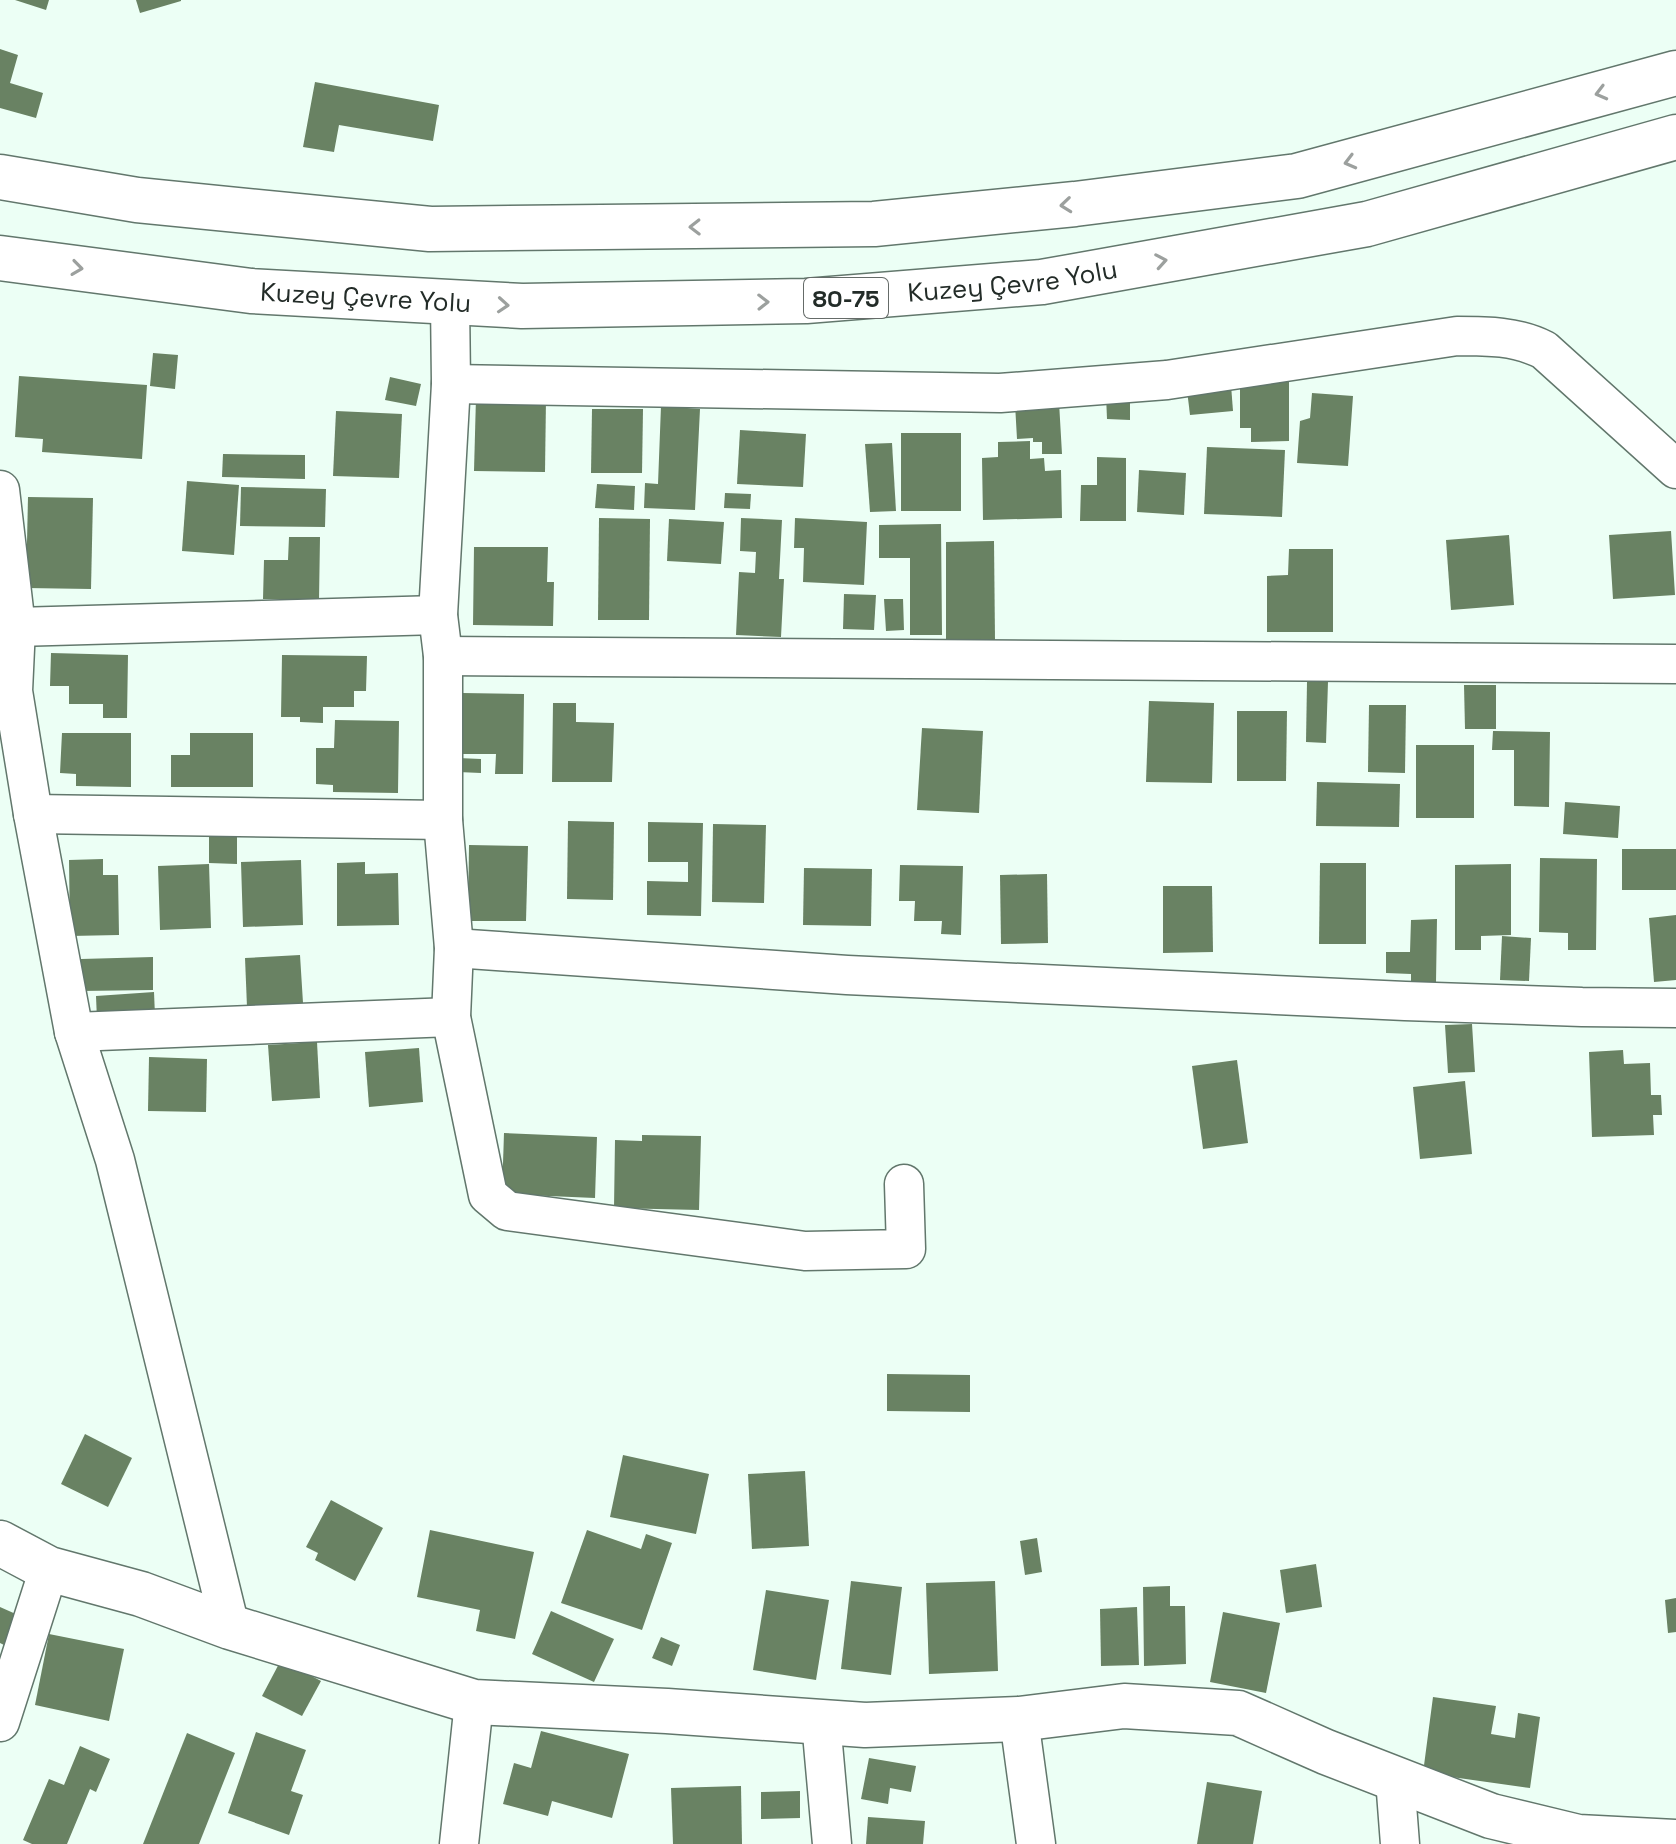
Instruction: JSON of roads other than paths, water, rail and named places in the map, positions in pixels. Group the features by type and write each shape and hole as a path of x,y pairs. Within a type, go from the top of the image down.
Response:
{"main road":[{"path":"0,177 137,200 430,229 874,224 1075,204 1297,176 1676,73"},
{"name":"Kuzey Çevre Yolu","path":"0,258 251,291 522,306 806,301 1042,282 1367,224 1676,137"},
{"path":"0,1543 49,1569 141,1594 230,1627 474,1702 865,1725 1019,1719 1124,1706 1238,1713 1326,1752 1491,1816 1578,1840 1676,1842"}],"street":[{"path":"450,301 451,384 438,615 443,656 443,820 454,948 451,1017 488,1195 507,1211 805,1251 906,1249 904,1184"},
{"path":"451,384 1000,393 1167,380 1457,336 1495,336 1526,341 1544,350 1676,469"},
{"path":"0,490 6,577 16,627 6,690 74,1032 115,1160 230,1627"},
{"path":"16,627 438,615"},
{"path":"443,656 1676,664"},
{"path":"33,814 443,820"},
{"path":"454,948 847,975 1420,1001 1676,1008"},
{"path":"74,1032 451,1017"},
{"path":"0,1722 49,1569"},
{"path":"459,1844 474,1702"},
{"path":"1019,1719 1036,1844"},
{"path":"821,1722 832,1844"},
{"path":"1395,1779 1400,1844"}]}
